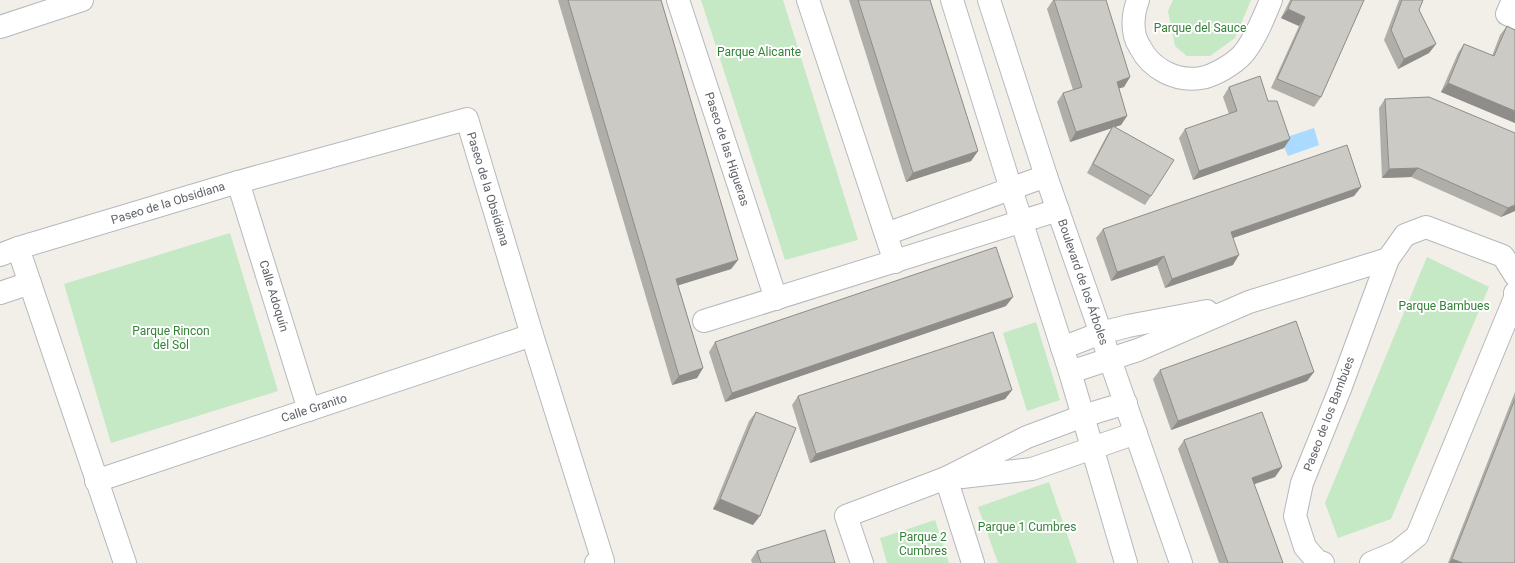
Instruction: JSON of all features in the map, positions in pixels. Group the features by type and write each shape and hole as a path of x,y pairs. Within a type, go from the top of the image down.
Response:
{"street":[{"path":"0,27 82,0"},
{"name":"Paseo de las Higueras","path":"678,0 776,299"},
{"path":"808,0 895,262"},
{"path":"952,0 1021,222 1070,372 1126,563"},
{"name":"Boulevard de los Árboles","path":"989,0 1046,176 1181,563"},
{"path":"1138,0 1134,12 1135,37 1145,57 1161,71 1178,78 1201,78 1224,69 1243,54 1258,29 1271,0"},
{"path":"1513,0 1507,14 1515,18"},
{"name":"Paseo de la Obsidiana","path":"125,563 30,283 9,252 238,182 467,119 532,335 603,561 596,563"},
{"path":"886,234 1046,176"},
{"name":"Calle Adoquín","path":"238,182 309,410"},
{"path":"704,321 1058,210"},
{"name":"Paseo de los Bambúes","path":"1323,563 1317,561 1305,547 1295,516 1301,490 1388,259 1406,235 1426,227 1503,256 1515,275"},
{"path":"1062,348 1128,326 1249,302 1388,259"},
{"path":"0,293 30,283"},
{"path":"1371,563 1397,552 1417,536 1515,298 1515,293"},
{"path":"1070,372 1138,350 1249,302"},
{"name":"Calle Granito","path":"96,481 532,335"},
{"path":"862,563 846,516 946,478 1027,437 1083,416 1126,403"},
{"path":"946,478 1032,469 1136,433"},
{"path":"946,478 973,563"}],"green space":[{"name":"Parque Alicante","path":"701,0 783,0 858,240 785,260"},
{"name":"Parque del Sauce","path":"1173,0 1251,0 1235,38 1210,56 1187,56 1175,46 1168,11"},
{"name":"Parque Rincon del Sol","path":"230,233 278,391 111,443 64,284"},
{"name":"Parque Bambues","path":"1427,257 1489,287 1391,519 1338,538 1325,503"},
{"path":"1036,322 1060,400 1027,411 1003,333"},
{"name":"Parque 1 Cumbres","path":"1049,482 1077,563 998,563 978,507"},
{"name":"Parque 2 Cumbres","path":"935,520 949,563 887,563 880,538"}],"water":[{"path":"1314,128 1319,145 1288,156 1281,139"}],"building":[{"path":"568,0 661,0 738,260 676,279 703,368 679,376"},
{"path":"858,0 930,0 978,151 913,173"},
{"path":"1054,0 1106,0 1130,77 1117,82 1127,116 1076,132 1063,93 1082,87"},
{"path":"1292,0 1364,0 1321,97 1277,79 1305,17 1288,9"},
{"path":"1402,0 1423,0 1419,10 1436,44 1404,59 1391,30"},
{"path":"1507,26 1515,30 1515,111 1448,83 1464,44 1494,56"},
{"path":"1260,76 1268,101 1277,101 1290,139 1199,171 1185,129 1237,111 1229,87"},
{"path":"1429,97 1515,133 1515,205 1508,208 1418,168 1389,169 1385,99"},
{"path":"1113,126 1174,160 1151,196 1093,164"},
{"path":"1347,145 1361,187 1231,232 1239,255 1172,279 1164,256 1117,272 1103,229"},
{"path":"996,247 1013,297 732,393 715,342"},
{"path":"1296,321 1314,372 1178,421 1160,370"},
{"path":"993,332 1012,390 816,454 798,396"},
{"path":"1515,399 1515,563 1463,563 1452,559"},
{"path":"756,412 796,428 760,516 720,499"},
{"path":"1262,412 1282,467 1252,478 1283,563 1228,563 1184,440"},
{"path":"825,530 835,563 761,563 757,551"}]}
